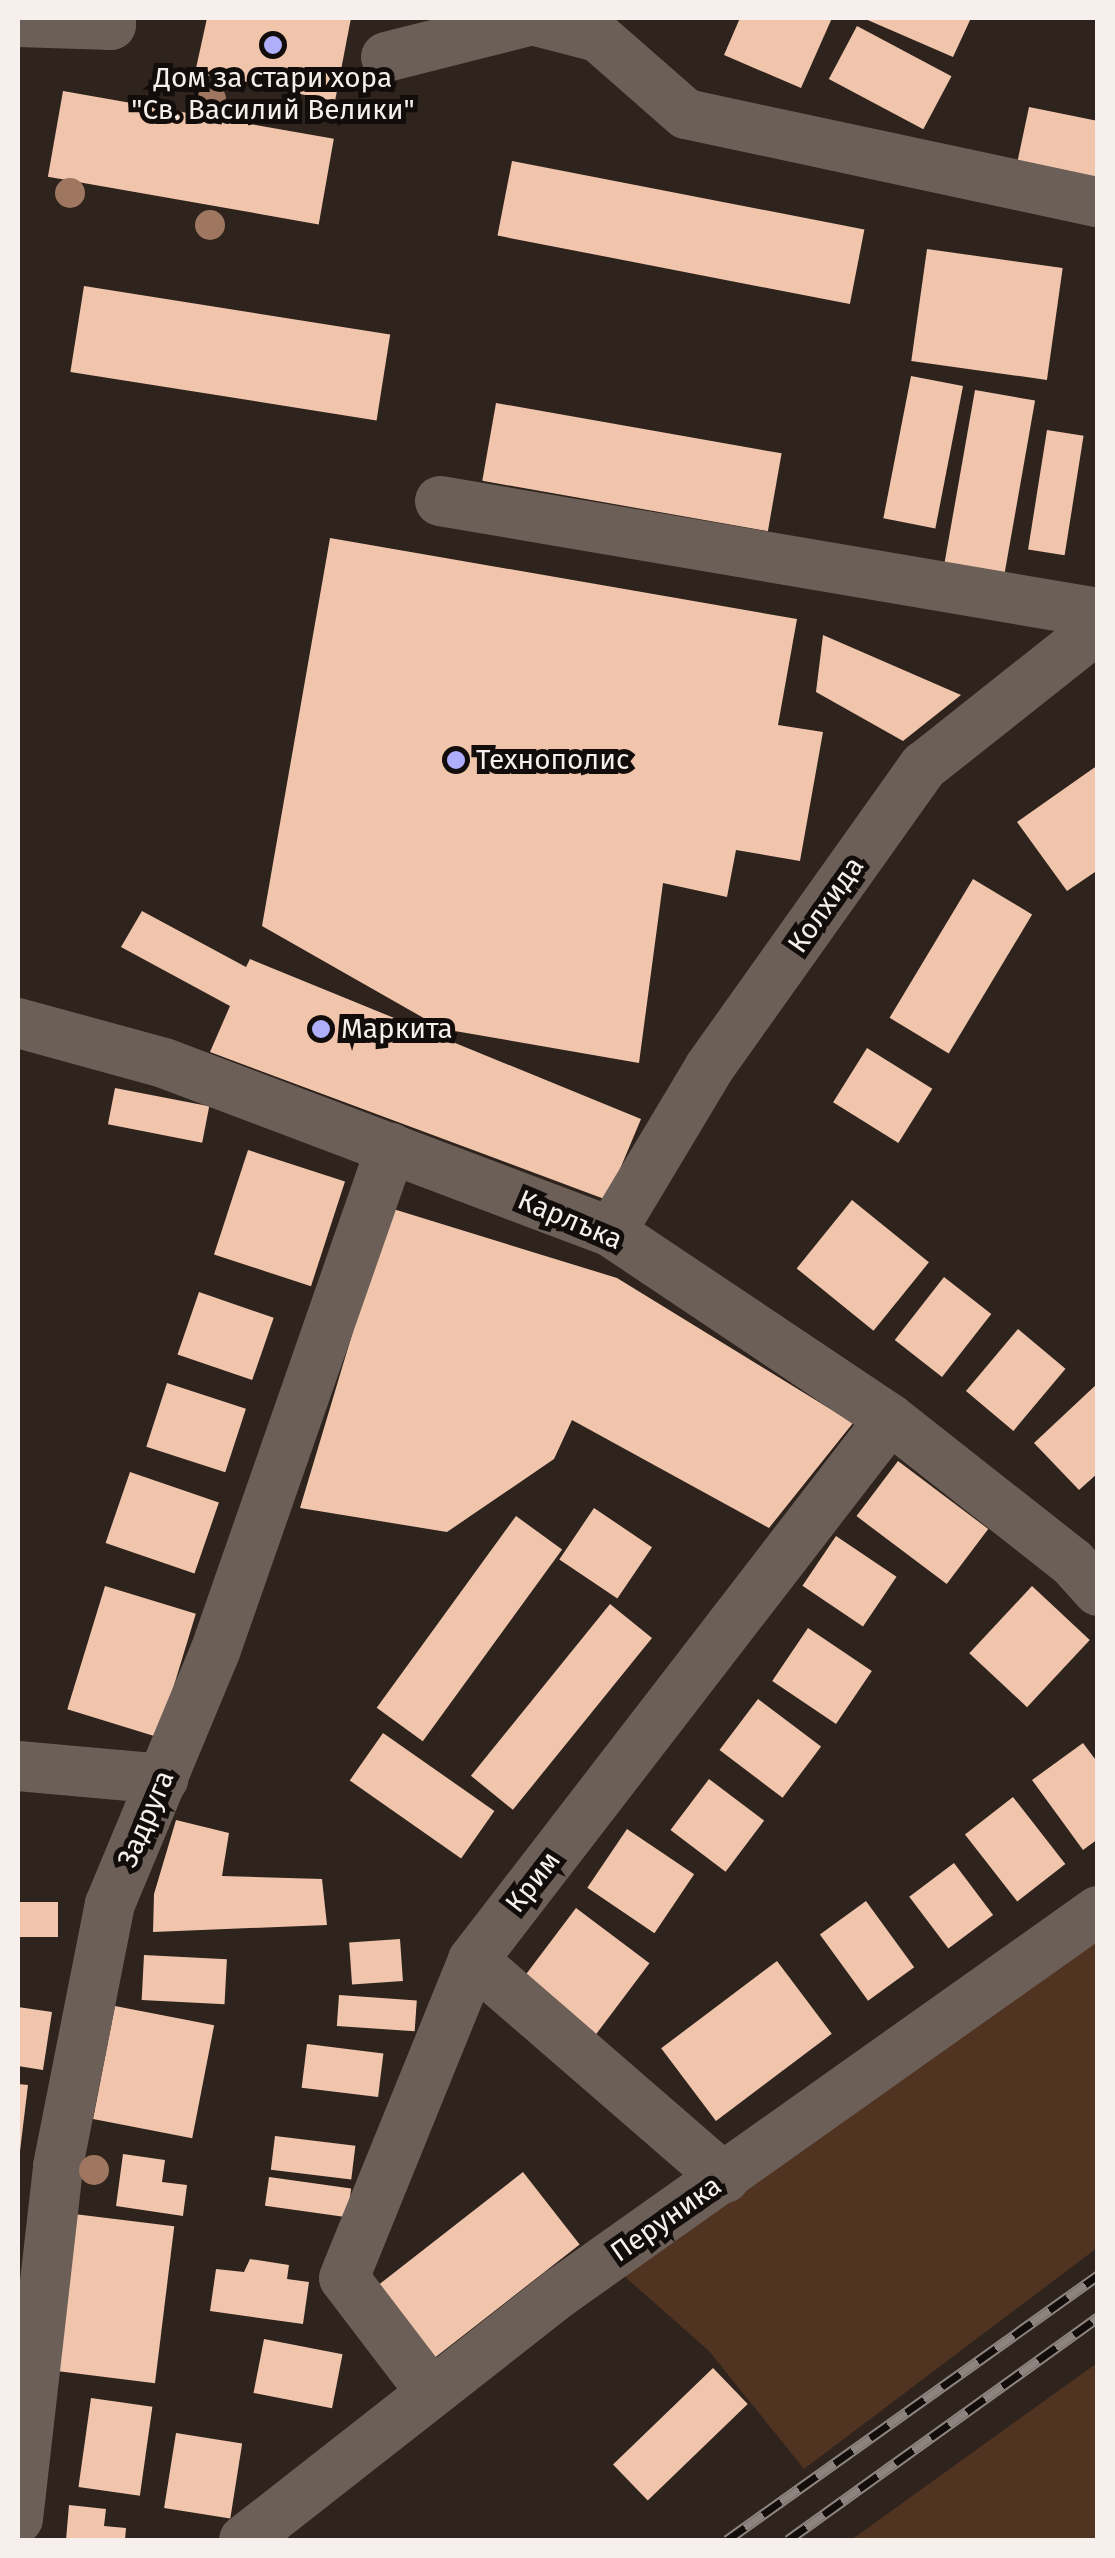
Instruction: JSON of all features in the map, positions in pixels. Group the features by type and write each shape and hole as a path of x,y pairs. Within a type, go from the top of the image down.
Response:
{"street":[{"path":"18,22 111,26 111,18"},
{"path":"386,57 532,20 598,37 686,114 1098,202"},
{"path":"440,500 1098,613"},
{"name":"Колхида","path":"611,1232 709,1068 924,766 1098,628"},
{"name":"Карлъка","path":"18,1024 164,1063 611,1232 890,1419 1072,1562 1098,1591"},
{"name":"Задруга","path":"18,2520 58,2166 110,1904 215,1652 392,1148"},
{"name":"Крим","path":"431,2392 344,2278 473,1960 890,1419"},
{"path":"18,1766 163,1778"},
{"name":"Перуника","path":"244,2540 559,2293 1098,1911"},
{"path":"473,1960 724,2178"}],"shaded area":[{"path":"1097,1911 1097,2248 804,2469 709,2351 606,2260"},
{"path":"1097,2363 1097,2540 851,2540"}],"building":[{"name":"Дом за стари хора \"Св. Василий Велики\"","path":"207,18 351,18 335,101 195,73"},
{"path":"740,18 832,18 801,88 724,55"},
{"path":"863,18 971,18 953,57"},
{"path":"857,26 951,76 923,129 829,79"},
{"path":"63,91 334,139 319,224 48,177"},
{"path":"1029,107 1098,121 1098,190 1015,173"},
{"path":"512,161 864,230 850,304 497,236"},
{"path":"927,249 1063,268 1047,380 911,361"},
{"path":"84,286 390,334 377,420 70,372"},
{"path":"911,376 963,386 935,528 883,518"},
{"path":"975,390 1035,401 1004,577 944,566"},
{"path":"496,403 782,453 768,531 482,481"},
{"path":"1047,430 1084,436 1065,555 1028,550"},
{"path":"330,538 797,619 778,725 823,732 800,861 736,850 727,897 663,883 639,1063 443,1029 262,926"},
{"path":"823,635 961,695 903,741 816,692"},
{"path":"1098,765 1098,870 1067,891 1017,822"},
{"path":"973,879 1032,915 949,1053 890,1018"},
{"name":"Маркита","path":"142,911 246,967 250,959 641,1119 607,1200 210,1052 230,1006 121,947"},
{"path":"867,1048 932,1089 898,1143 833,1102"},
{"path":"115,1088 209,1106 202,1143 108,1124"},
{"path":"248,1150 345,1182 311,1286 214,1255"},
{"path":"852,1200 929,1262 874,1331 797,1268"},
{"path":"390,1208 617,1278 853,1423 769,1528 572,1420 554,1459 447,1532 300,1508"},
{"path":"944,1277 991,1314 942,1377 895,1340"},
{"path":"199,1292 274,1318 252,1380 178,1354"},
{"path":"1018,1329 1065,1369 1013,1431 966,1391"},
{"path":"167,1383 246,1409 225,1472 146,1447"},
{"path":"1098,1383 1098,1473 1079,1490 1034,1443"},
{"path":"898,1461 988,1529 947,1584 856,1516"},
{"path":"130,1472 219,1503 194,1574 106,1543"},
{"path":"594,1508 652,1547 617,1599 559,1559"},
{"path":"516,1516 562,1550 423,1741 377,1708"},
{"path":"836,1536 897,1577 863,1627 802,1586"},
{"path":"105,1586 196,1614 158,1737 67,1709"},
{"path":"1032,1586 1090,1640 1027,1707 969,1653"},
{"path":"610,1604 652,1638 513,1810 471,1776"},
{"path":"808,1628 872,1671 836,1724 772,1681"},
{"path":"758,1699 821,1747 783,1798 719,1750"},
{"path":"383,1733 494,1811 461,1859 350,1781"},
{"path":"1083,1743 1098,1763 1098,1839 1083,1850 1032,1780"},
{"path":"709,1779 764,1821 726,1872 670,1830"},
{"path":"1013,1797 1065,1864 1017,1902 965,1835"},
{"path":"176,1820 229,1833 222,1876 322,1879 327,1925 153,1932 154,1894"},
{"path":"627,1829 694,1874 654,1933 587,1888"},
{"path":"954,1863 993,1915 948,1949 909,1897"},
{"path":"866,1901 914,1967 868,2001 820,1935"},
{"path":"18,1902 58,1902 58,1937 18,1937"},
{"path":"576,1908 649,1963 596,2034 522,1979"},
{"path":"400,1939 403,1981 352,1984 349,1943"},
{"path":"144,1955 227,1959 225,2004 142,2000"},
{"path":"777,1961 832,2034 716,2121 661,2048"},
{"path":"339,1995 417,2000 415,2031 337,2026"},
{"path":"115,2006 214,2025 192,2138 93,2119"},
{"path":"18,2007 52,2012 43,2070 18,2066"},
{"path":"307,2044 383,2053 378,2097 302,2088"},
{"path":"18,2084 28,2085 20,2151 18,2151"},
{"path":"275,2136 355,2146 351,2180 271,2170"},
{"path":"123,2154 165,2160 162,2182 187,2185 183,2216 116,2206"},
{"path":"523,2172 580,2244 435,2358 378,2285"},
{"path":"269,2177 351,2189 347,2217 265,2206"},
{"path":"74,2214 174,2226 155,2383 55,2371"},
{"path":"250,2259 289,2265 287,2279 309,2282 303,2324 210,2311 216,2269 244,2272"},
{"path":"264,2339 343,2354 332,2408 254,2393"},
{"path":"713,2368 748,2404 648,2501 613,2465"},
{"path":"91,2398 152,2407 140,2496 78,2487"},
{"path":"176,2433 242,2443 230,2519 164,2508"},
{"path":"69,2505 106,2509 104,2526 126,2528 125,2540 66,2540"}],"railway":[{"path":"727,2540 1098,2275"},
{"path":"788,2540 1098,2317"}],"place":[{"name":"Дом за стари хора \"Св. Василий Велики\"","path":"273,45"},
{"name":"Технополис","path":"456,760"},
{"name":"Маркита","path":"321,1029"}]}
